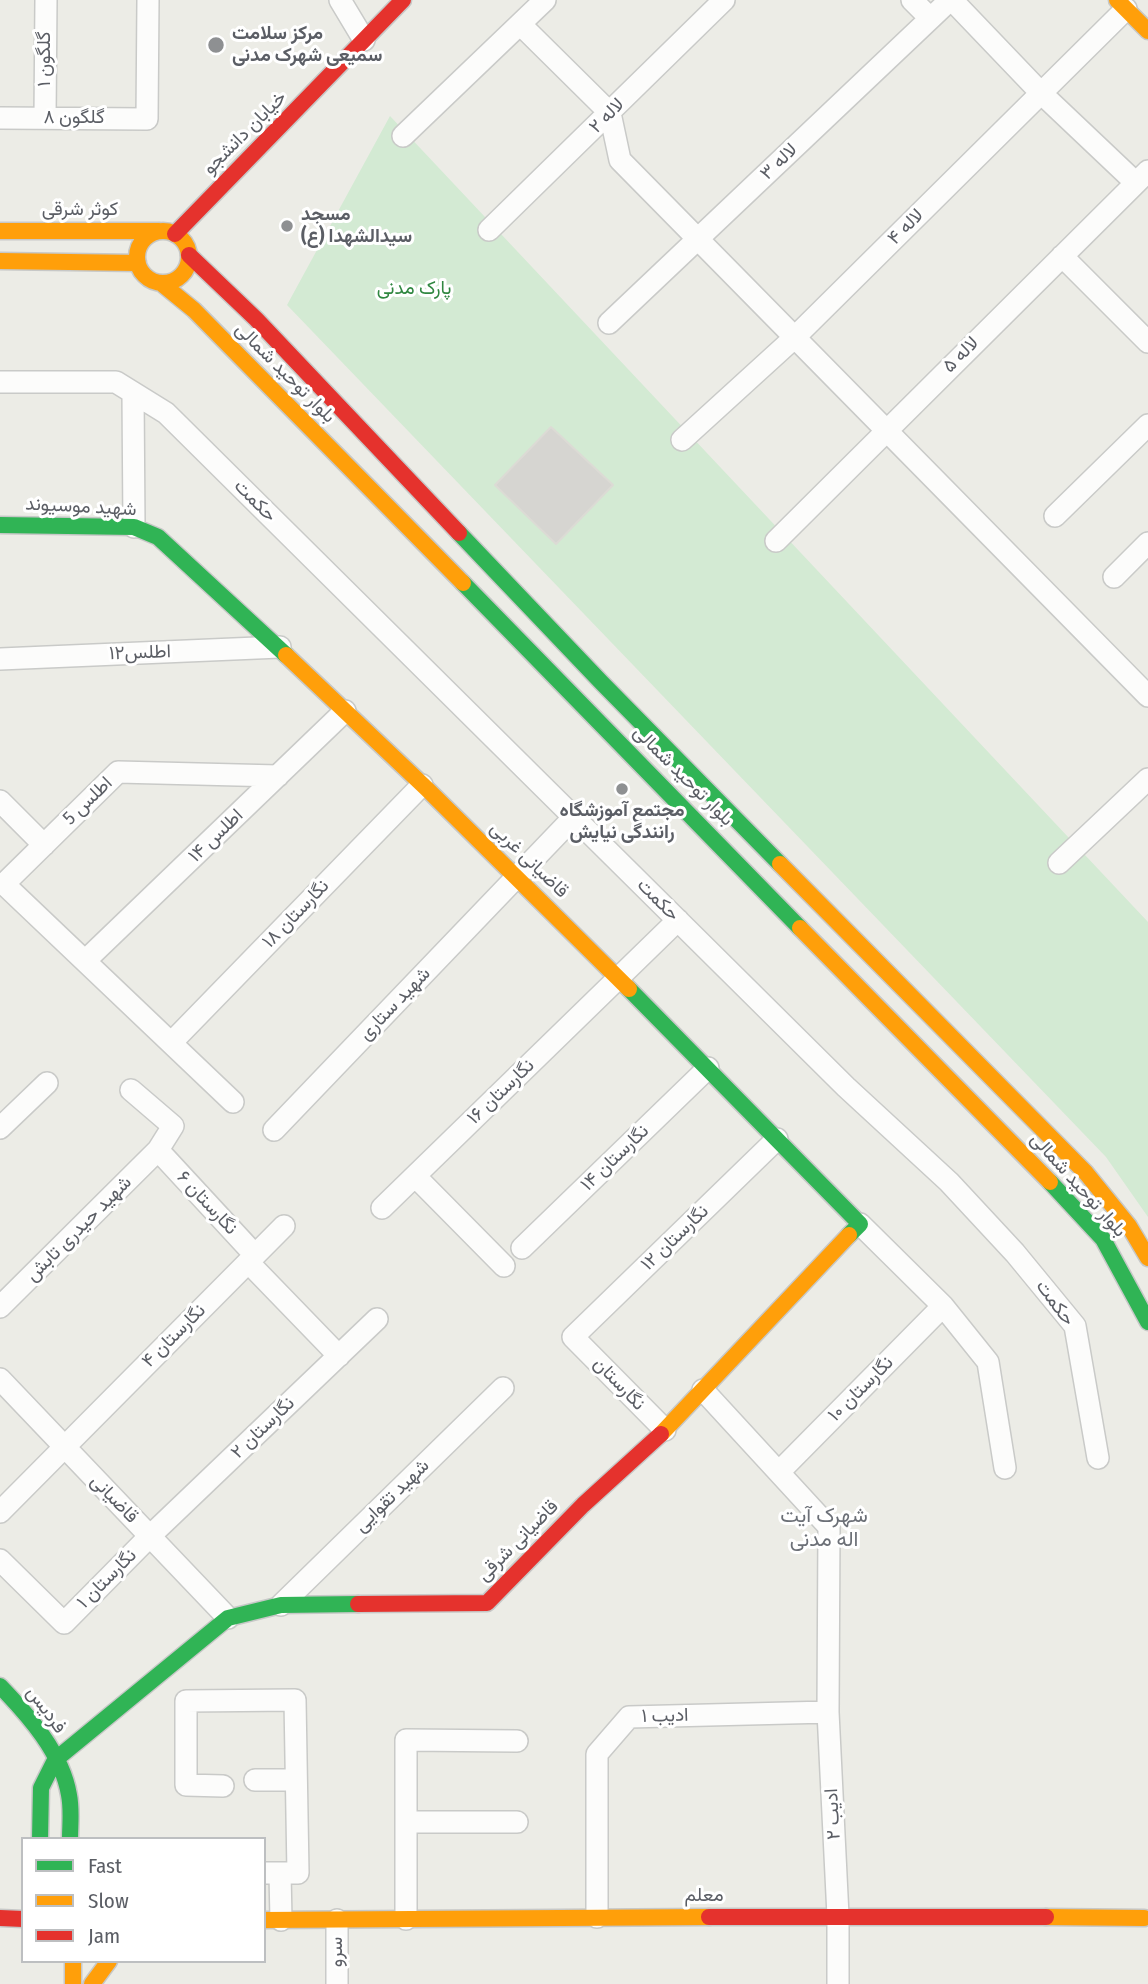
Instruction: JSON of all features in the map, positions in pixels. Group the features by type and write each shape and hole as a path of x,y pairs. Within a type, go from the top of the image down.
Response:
{"street":[{"name":"گلگون ۱","path":"45,118 46,0"},
{"name":"گلگون ۸","path":"0,118 147,119 148,0"},
{"path":"340,0 364,40"},
{"name":"خیابان دانشجو","path":"167,233 403,0"},
{"path":"403,135 545,0"},
{"name":"لاله ۲","path":"489,230 724,0"},
{"path":"912,0 930,18"},
{"path":"951,0 1041,93 1142,177"},
{"name":"لاله ۳","path":"609,323 951,0"},
{"path":"1121,5 1148,31"},
{"name":"لاله ۴","path":"682,440 794,338 1041,93 1121,5"},
{"path":"520,24 610,113 620,160 1148,696"},
{"name":"لاله ۵","path":"776,541 1142,177"},
{"name":"کوثر شرقی","path":"0,231 167,233"},
{"path":"167,233 186,245 189,255 187,266 181,275 172,281 161,282 151,280 143,273 137,253 141,243 149,235 167,233"},
{"name":"بلوار توحید شمالی","path":"189,255 256,319 601,682 1086,1173 1129,1226 1148,1258"},
{"path":"1062,256 1148,342"},
{"path":"0,261 138,263"},
{"name":"بلوار توحید شمالی","path":"161,282 214,330 1063,1195 1102,1240 1122,1270 1148,1322"},
{"name":"حکمت","path":"0,382 116,382 166,413 846,1087 949,1182 1015,1252 1075,1326 1098,1458"},
{"path":"134,393 134,527"},
{"path":"1055,516 1148,425"},
{"name":"شهید موسیوند","path":"0,525 134,527 158,537"},
{"name":"قاضیانی غربی","path":"158,537 281,647 620,977 860,1224"},
{"path":"1114,577 1148,543"},
{"name":"اطلس۱۲","path":"0,659 281,647"},
{"name":"اطلس ۱۴","path":"86,960 345,711"},
{"name":"اطلس 5","path":"86,960 4,884 118,772 278,775"},
{"path":"1059,863 1148,779"},
{"name":"نگارستان ۱۸","path":"171,1044 422,785"},
{"path":"0,801 44,845"},
{"name":"شهید ستاری","path":"274,1130 574,817"},
{"name":"نگارستان ۱۶","path":"382,1208 678,920"},
{"path":"86,960 233,1102"},
{"name":"نگارستان ۱۴","path":"522,1248 708,1068"},
{"path":"4,1115 47,1083"},
{"path":"131,1090 173,1126 158,1150"},
{"name":"نگارستان ۱۲","path":"573,1337 777,1139"},
{"name":"نگارستان ۶","path":"158,1150 339,1356"},
{"name":"شهید حیدری تابش","path":"0,1307 158,1150"},
{"path":"415,1176 504,1266"},
{"path":"860,1224 943,1307 988,1362 1005,1468"},
{"name":"قاضیانی شرقی","path":"55,1760 228,1618 281,1605 487,1603 583,1505 665,1430 860,1224"},
{"name":"نگارستان ۴","path":"0,1512 284,1226"},
{"name":"نگارستان ۱۰","path":"779,1472 943,1307"},
{"name":"نگارستان ۲","path":"150,1536 377,1319"},
{"name":"نگارستان","path":"573,1337 665,1430"},
{"name":"قاضیانی","path":"0,1379 228,1618"},
{"name":"شهید تقوایی","path":"281,1605 503,1388"},
{"name":"ادیب ۲","path":"703,1390 830,1527 828,1712 838,1916 838,1984"},
{"name":"نگارستان ۱","path":"0,1560 64,1623 150,1536"},
{"name":"فردیس","path":"0,1686 36,1727 55,1760 68,1790 70,1837"},
{"path":"223,1786 186,1785 186,1701 295,1700 298,1873 272,1873 273,1920"},
{"name":"ادیب ۱","path":"597,1917 597,1754 629,1717 828,1712"},
{"path":"406,1919 406,1740 517,1741"},
{"name":"فردیس","path":"40,1837 41,1788 55,1760"},
{"path":"255,1780 296,1780"},
{"path":"406,1822 517,1822"},
{"name":"معلم","path":"273,1920 838,1916 1145,1918"},
{"path":"0,1918 21,1919"},
{"name":"سرو","path":"337,1920 337,1984"},
{"path":"73,1963 73,1984"},
{"path":"92,1984 108,1963"}],"green space":[{"name":"پارک مدنی","path":"390,116 1148,922 1148,1217 1106,1157 287,305"}],"building":[{"path":"551,427 613,485 556,544 495,485"}],"traffic: fast":[{"path":"0,525 134,527 158,537 286,655"},
{"path":"459,533 780,864"},
{"path":"463,583 800,928"},
{"path":"629,989 860,1224 849,1235"},
{"path":"1050,1182 1103,1239 1148,1322"},
{"path":"40,1837 41,1788 55,1760 228,1618 281,1605 358,1604"},
{"path":"0,1686 43,1736 59,1764 70,1801 70,1837"}],"traffic: slow":[{"path":"1117,0 1148,31"},
{"path":"0,231 159,231"},
{"path":"163,231 173,233 181,239 187,247 189,257 187,267 181,275 173,281 163,283 153,281 145,275 139,267 137,257 139,247 145,239 153,233 163,231"},
{"path":"0,261 138,263"},
{"path":"161,283 194,310 463,583"},
{"path":"286,655 427,789 629,989"},
{"path":"780,864 1086,1173 1129,1226 1148,1258"},
{"path":"800,928 1050,1182"},
{"path":"661,1434 849,1235"},
{"path":"266,1920 709,1917"},
{"path":"1046,1917 1144,1918"},
{"path":"73,1963 73,1984"},
{"path":"92,1984 108,1963"}],"traffic: jam":[{"path":"175,234 403,0"},
{"path":"189,255 256,319 459,533"},
{"path":"358,1604 487,1603 583,1505 661,1434"},
{"path":"709,1917 1046,1917"},
{"path":"0,1918 21,1919"}],"place":[{"name":"مرکز سلامت سمیعی شهرک مدنی","path":"216,45"},
{"name":"مسجد سیدالشهدا (ع)","path":"287,226"},
{"name":"مجتمع آموزشگاه رانندگی نیایش","path":"622,789"}],"district":[{"name":"شهرک آیت اله مدنی","path":"824,1528"}]}
